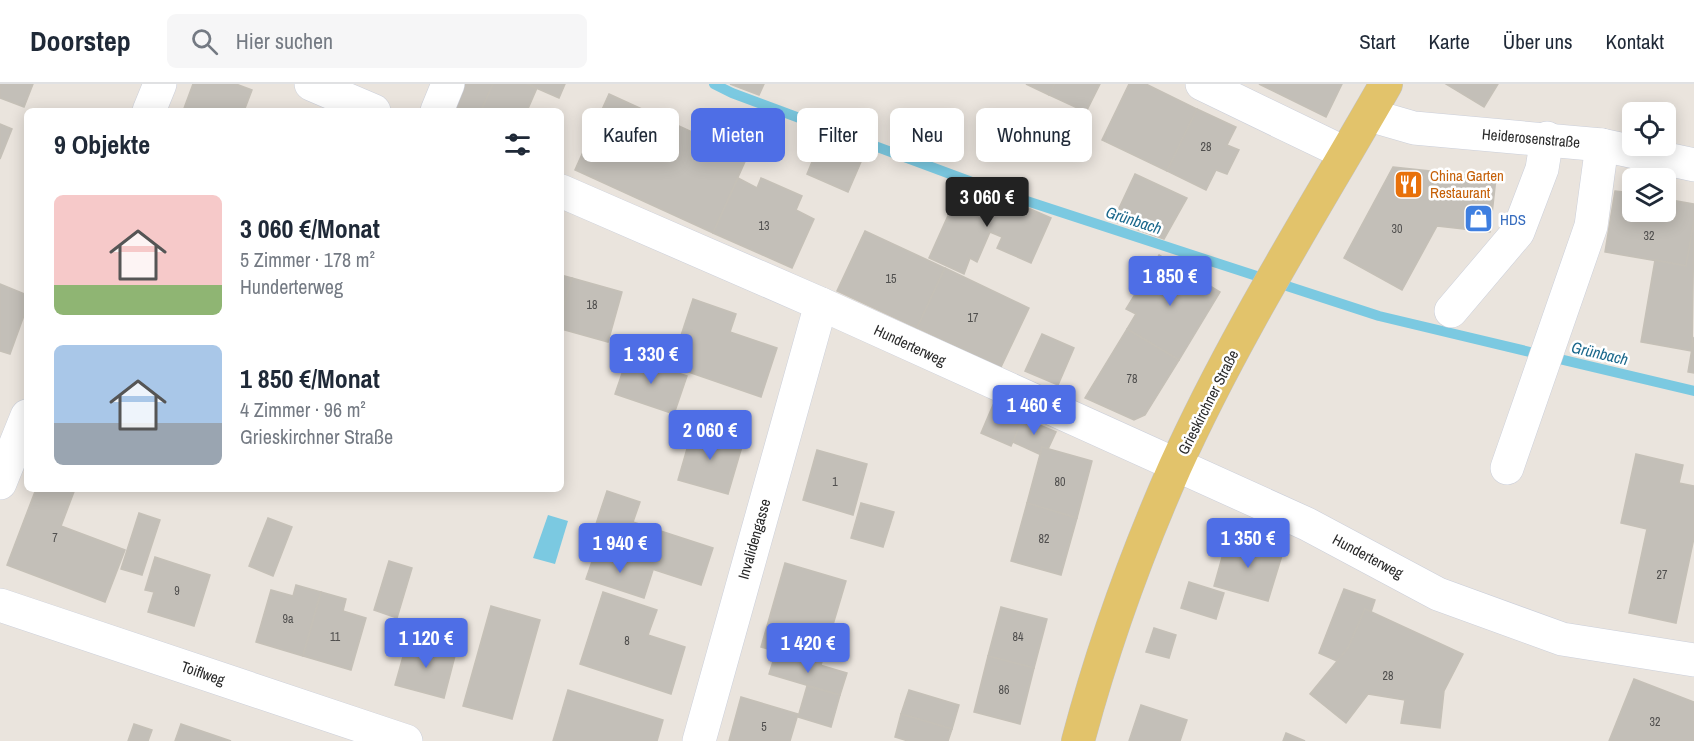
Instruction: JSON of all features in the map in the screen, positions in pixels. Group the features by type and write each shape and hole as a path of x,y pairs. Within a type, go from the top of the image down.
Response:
{"main road":[{"name":"Grieskirchner Straße","path":"1078,741 1098,666 1175,467 1258,306 1386,84"}],"street":[{"path":"150,108 160,84"},
{"path":"438,108 448,84"},
{"path":"1202,84 1345,153"},
{"path":"322,86 368,108"},
{"name":"Heiderosenstraße","path":"1369,115 1414,128 1547,138 1602,145 1694,165"},
{"path":"1451,311 1518,232 1542,169 1547,138"},
{"path":"1508,468 1591,225 1602,145"},
{"name":"Hunderterweg","path":"564,192 821,304 1175,467 1307,524 1438,594 1562,639 1694,660"},
{"name":"Invalidengasse","path":"699,741 821,304"},
{"path":"0,483 24,423"},
{"name":"Toiflweg","path":"0,605 406,741"}],"water":[{"path":"548,515 568,521 555,564 533,558"}],"building":[{"path":"0,84 33,84 24,107 0,98"},
{"path":"193,84 236,84 252,90 245,108 184,108"},
{"path":"465,84 493,84 482,108 455,107"},
{"path":"493,84 527,84 537,88 528,108 482,108"},
{"path":"527,84 565,84 559,98"},
{"path":"730,84 764,84 759,95"},
{"path":"1026,84 1055,84 1049,95"},
{"path":"1055,84 1100,84 1088,108 1077,108 1049,95"},
{"path":"1129,84 1146,84 1197,109 1167,171 1102,140"},
{"path":"1259,84 1342,84 1326,117"},
{"path":"1446,84 1498,84 1484,107"},
{"path":"609,94 640,108 603,108"},
{"path":"1197,109 1236,127 1227,145 1239,150 1227,174 1216,170 1206,190 1167,171"},
{"path":"0,124 12,129 0,159"},
{"path":"679,126 691,131 691,162 745,162 713,233 575,170 582,154 582,162 679,162"},
{"path":"812,162 861,162 848,192 807,174"},
{"path":"1393,167 1496,178 1490,232 1437,226 1402,290 1344,258"},
{"path":"1135,174 1187,198 1164,239 1113,221"},
{"path":"738,178 757,188 761,178 802,196 796,210 814,219 792,268 713,233"},
{"path":"964,180 1051,218 1031,263 997,248 1002,237 990,232 977,262 970,258 964,274 929,258"},
{"path":"1615,191 1622,192 1622,222 1676,222 1676,201 1694,204 1694,220 1686,266 1605,252"},
{"path":"1694,220 1692,351 1641,342 1655,260 1686,266"},
{"path":"865,231 945,268 917,328 837,291"},
{"path":"1159,255 1220,292 1179,360 1127,329 1136,314 1126,309"},
{"path":"945,268 1029,308 1001,367 917,328"},
{"path":"564,276 572,278 564,306"},
{"path":"572,278 622,292 608,342 564,330 564,306"},
{"path":"0,284 24,294 24,315 10,354 0,351"},
{"path":"693,299 736,314 730,332 777,348 761,397 671,366"},
{"path":"1127,329 1179,360 1145,415 1134,420 1085,398"},
{"path":"1042,334 1074,348 1058,385 1025,371"},
{"path":"1694,337 1694,373 1688,372"},
{"path":"628,356 687,376 674,414 615,394"},
{"path":"993,405 1023,418 1011,446 981,433"},
{"path":"1023,418 1056,432 1048,449 1042,447 1041,455 1013,442"},
{"path":"693,428 743,443 728,494 678,480"},
{"path":"1042,447 1092,461 1077,518 1027,503"},
{"path":"817,450 867,464 853,515 803,500"},
{"path":"1636,454 1683,465 1679,483 1694,486 1694,538 1676,623 1629,613 1647,529 1621,523"},
{"path":"607,491 640,502 633,522 713,548 701,585 588,548"},
{"path":"35,492 74,492 61,526 125,550 105,602 7,565"},
{"path":"861,503 894,512 883,547 851,538"},
{"path":"1027,503 1077,518 1061,575 1011,561"},
{"path":"139,513 160,520 142,575 121,569"},
{"path":"268,518 292,527 273,576 249,566"},
{"path":"1228,536 1283,552 1268,601 1214,586"},
{"path":"596,550 653,570 644,598 586,579"},
{"path":"155,557 210,575 194,626 148,612 154,592 145,590"},
{"path":"389,561 412,568 397,618 374,610"},
{"path":"785,563 846,581 821,665 761,647"},
{"path":"1189,582 1224,593 1216,619 1181,608"},
{"path":"296,585 321,592 303,656 256,642 271,590 293,596"},
{"path":"1344,589 1375,600 1371,612 1365,609 1348,648 1337,661 1319,653"},
{"path":"321,592 346,599 343,611 366,618 351,670 303,656"},
{"path":"603,592 657,610 648,635 685,647 671,694 580,664"},
{"path":"491,606 540,620 512,719 463,706"},
{"path":"1001,607 1047,619 1034,668 988,656"},
{"path":"1365,609 1463,654 1444,691 1440,728 1401,723 1405,700 1368,694 1346,723 1310,694 1348,648"},
{"path":"1154,628 1176,635 1169,658 1146,652"},
{"path":"408,639 456,652 444,698 395,685"},
{"path":"776,652 847,673 840,695 769,674"},
{"path":"988,656 1034,668 1020,724 974,712"},
{"path":"1634,679 1694,702 1694,741 1609,741"},
{"path":"807,686 840,695 831,727 798,717"},
{"path":"568,690 663,720 657,741 553,741"},
{"path":"909,690 959,705 952,729 901,714"},
{"path":"741,697 798,714 790,741 729,741"},
{"path":"1141,705 1187,720 1180,741 1129,741"},
{"path":"901,714 952,729 948,741 908,741 895,737"},
{"path":"134,724 152,730 148,741 128,741"},
{"path":"181,724 231,741 175,741"},
{"path":"1286,733 1305,741 1283,741"}],"waterway":[{"name":"Grünbach","path":"714,84 732,93 996,191 1379,316 1694,391"}],"place":[{"name":"China Garten Restaurant","path":"1409,184"},
{"name":"HDS","path":"1479,219"}]}
